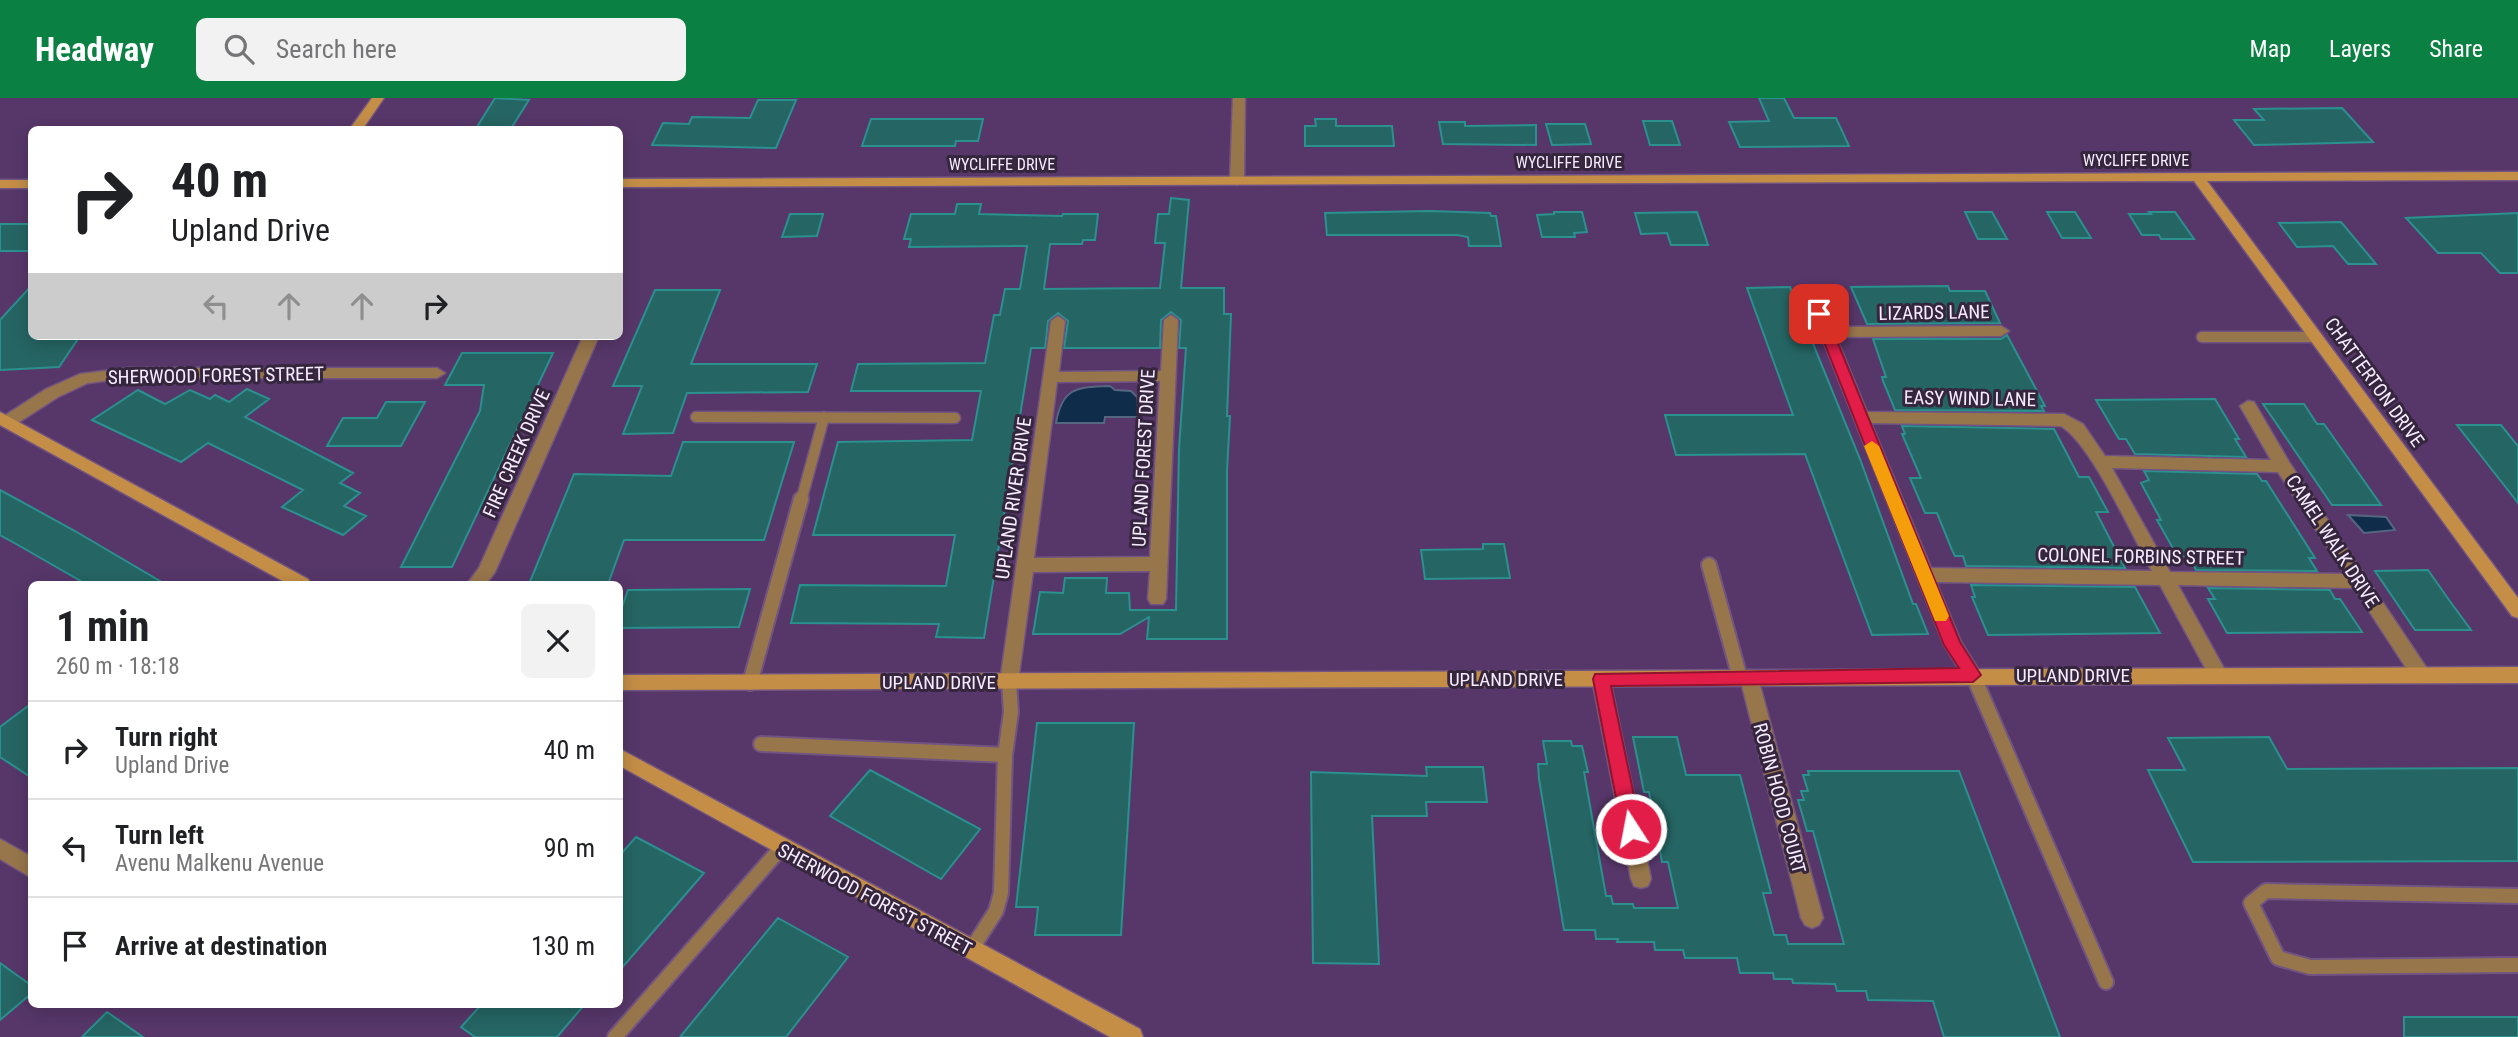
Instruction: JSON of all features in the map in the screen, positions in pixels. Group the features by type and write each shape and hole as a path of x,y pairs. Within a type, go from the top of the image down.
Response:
{"street":[{"path":"358,126 378,98"},
{"path":"1237,181 1239,98"},
{"name":"WYCLIFFE DRIVE","path":"623,183 2518,176"},
{"name":"CHATTERTON DRIVE","path":"2198,178 2518,611"},
{"path":"0,184 28,184"},
{"path":"1812,295 1953,645 1973,675"},
{"name":"UPLAND FOREST DRIVE","path":"1157,599 1171,320"},
{"name":"UPLAND RIVER DRIVE","path":"1009,682 1058,321"},
{"name":"LIZARDS LANE","path":"1826,332 2001,331"},
{"name":"FIRE CREEK DRIVE","path":"478,581 486,572 589,340"},
{"name":"SHERWOOD FOREST STREET","path":"4,420 85,378 128,373 437,373"},
{"path":"1050,377 1168,376"},
{"name":"CAMEL WALK DRIVE","path":"2248,406 2283,466 2421,675"},
{"name":"EASY WIND LANE","path":"1860,417 2064,420 2077,428 2101,462"},
{"name":"SHERWOOD FOREST STREET","path":"4,420 297,581"},
{"path":"2101,462 2283,466"},
{"path":"2101,462 2218,674"},
{"path":"1025,565 1159,564"},
{"name":"COLONEL FORBINS STREET","path":"1924,575 2164,576 2359,582"},
{"name":"UPLAND DRIVE","path":"623,683 1973,675 2518,675"},
{"name":"ROBIN HOOD COURT","path":"1744,678 1812,918"},
{"path":"1601,679 1642,879"},
{"name":"SHERWOOD FOREST STREET","path":"623,759 781,848 1132,1037"},
{"path":"0,848 28,866"}],"lane":[{"path":"2202,337 2317,338"},
{"path":"696,417 955,418"},
{"path":"750,683 824,417"},
{"path":"1709,565 1744,678"},
{"path":"1973,675 2106,982"},
{"path":"971,950 996,911 1001,893 1005,755 1012,712 1009,682"},
{"path":"761,744 1005,755"},
{"path":"615,1037 781,848"},
{"path":"2518,897 2266,891 2250,903 2278,957 2310,967 2518,965"}],"water":[{"path":"1110,386 1115,390 1131,391 1137,397 1139,417 1105,417 1104,423 1056,423 1062,403 1072,392 1088,387"},
{"path":"2348,515 2386,517 2395,530 2364,533"}],"building":[{"path":"495,98 529,100 513,126 478,126"},
{"path":"1759,98 1784,98 1794,118 1836,118 1849,146 1740,147 1729,122 1769,121"},
{"path":"758,100 796,100 776,148 652,145 663,123 689,124 692,117 750,118"},
{"path":"2342,108 2373,142 2254,145 2234,120 2264,120 2254,109"},
{"path":"871,119 983,119 978,141 956,141 955,146 862,146"},
{"path":"1315,119 1336,119 1336,126 1392,126 1394,146 1305,146 1305,126 1316,126"},
{"path":"1643,121 1672,121 1680,145 1650,145"},
{"path":"1439,122 1465,122 1465,126 1536,125 1536,145 1443,144"},
{"path":"1546,124 1585,124 1591,144 1552,145"},
{"path":"1171,198 1189,200 1181,288 1224,288 1224,314 1231,314 1227,416 1230,416 1227,471 1227,639 1147,639 1149,617 1120,634 1033,634 1040,592 1063,593 1065,578 1107,578 1106,593 1129,593 1130,610 1176,610 1179,449 1186,348 1179,348 1181,320 1171,312 1161,320 1160,348 1064,348 1068,321 1058,313 1048,321 1045,348 1031,348 984,638 936,637 939,624 791,623 800,585 946,586 955,535 813,535 838,442 972,440 981,391 851,391 858,364 985,363 994,315 1000,315 1005,289 1020,289 1027,246 909,247 911,239 904,239 911,214 955,214 957,204 981,204 979,214 1098,214 1095,240 1083,240 1082,244 1050,244 1044,289 1160,288 1165,243 1155,243 1158,214 1169,214"},
{"path":"1582,212 1587,232 1574,233 1575,237 1542,237 1537,215"},
{"path":"1697,212 1708,245 1671,245 1667,233 1641,234 1635,213"},
{"path":"1965,212 1992,212 2007,239 1978,239"},
{"path":"2047,212 2075,212 2091,238 2062,238"},
{"path":"2149,212 2175,212 2194,239 2161,239 2159,235 2142,235 2129,214 2151,214"},
{"path":"1325,213 1490,213 1491,216 1496,216 1501,246 1469,246 1468,237 1457,235 1327,235"},
{"path":"2518,213 2518,273 2500,273 2481,253 2438,253 2406,218"},
{"path":"790,214 823,214 817,236 782,237"},
{"path":"2341,222 2376,264 2348,264 2333,246 2297,247 2279,223"},
{"path":"0,224 28,224 28,251 0,251"},
{"path":"1948,286 1950,291 1985,291 2000,323 1867,324 1851,287"},
{"path":"1790,287 1860,459 1913,604 1916,604 1928,634 1872,635 1805,454 1676,455 1665,415 1793,415 1747,288"},
{"path":"28,289 28,340 77,340 59,367 0,370 0,320"},
{"path":"655,290 720,290 691,364 817,364 808,392 687,393 673,433 623,434 642,386 613,386"},
{"path":"2007,335 2045,406 2041,406 2044,411 1895,410 1883,381 1882,377 1886,377 1873,339 2001,339"},
{"path":"462,353 553,353 452,567 401,567 480,411 484,385 445,385"},
{"path":"247,389 269,399 245,417 353,473 340,483 360,493 344,506 366,516 343,535 282,507 303,490 208,443 181,462 92,420 138,390 165,404 190,390 210,399 215,395 229,402"},
{"path":"2215,399 2239,439 2235,439 2246,457 2135,454 2126,439 2119,439 2096,400"},
{"path":"386,402 425,402 401,446 327,446 343,418 377,418"},
{"path":"2263,404 2304,404 2317,424 2324,424 2381,505 2332,505"},
{"path":"2457,425 2501,425 2518,446 2518,503"},
{"path":"1902,426 2054,429 2079,477 2089,477 2108,512 2096,512 2125,568 1966,566 1963,556 1955,556 1937,513 1925,513 1910,478 1921,478 1902,434 1905,434"},
{"path":"683,442 794,442 764,540 624,540 609,581 530,581 574,474 671,476"},
{"path":"2144,471 2257,474 2262,481 2266,481 2315,558 2309,558 2317,571 2196,570 2190,559 2175,552 2157,520 2161,520 2141,483 2149,480"},
{"path":"0,490 160,581 81,581 0,535"},
{"path":"1483,544 1504,544 1510,578 1425,579 1421,550 1483,549"},
{"path":"2428,570 2471,630 2415,630 2375,571"},
{"path":"1971,585 2135,587 2160,633 1988,635 1972,597 1975,597"},
{"path":"2208,588 2330,590 2335,599 2340,599 2362,632 2227,633 2208,599 2215,599"},
{"path":"750,589 739,627 623,628 623,604 628,590"},
{"path":"28,706 28,775 0,757 0,727"},
{"path":"1037,723 1134,723 1121,935 1035,935 1038,907 1016,907"},
{"path":"1633,737 1677,737 1686,775 1740,775 1771,893 1763,893 1774,935 1786,935 1788,944 1844,944 1813,831 1807,831 1798,800 1804,800 1801,791 1808,791 1803,775 1809,775 1808,771 1959,771 2060,1037 1944,1037 1933,1001 1868,1000 1866,991 1837,991 1835,984 1793,983 1792,979 1774,979 1773,973 1740,973 1737,958 1685,958 1683,950 1655,950 1654,942 1617,942 1618,939 1596,939 1595,930 1564,930 1539,779 1538,764 1547,764 1543,741 1571,741 1572,746 1582,746 1588,772 1584,772 1606,896 1611,896 1613,904 1633,904 1634,908 1678,908 1668,862 1662,862 1649,792 1644,792"},
{"path":"2269,737 2287,769 2518,768 2518,861 2193,862 2148,770 2185,770 2168,738"},
{"path":"1426,767 1483,767 1487,802 1426,802 1427,816 1372,816 1379,964 1313,963 1311,772 1427,776"},
{"path":"870,770 980,829 941,879 830,816"},
{"path":"636,837 704,873 623,967 623,852"},
{"path":"778,918 848,957 786,1037 680,1037"},
{"path":"0,963 28,983 28,996 0,1020"},
{"path":"478,1008 582,1008 557,1037 475,1037 461,1027"},
{"path":"107,1012 143,1037 82,1037"},
{"path":"2404,1017 2518,1017 2518,1037 2404,1037"}],"slow traffic":[{"path":"1872,446 1941,616"}],"route":[{"path":"1631,829 1601,679 1973,675 1953,645 1819,314"}]}
